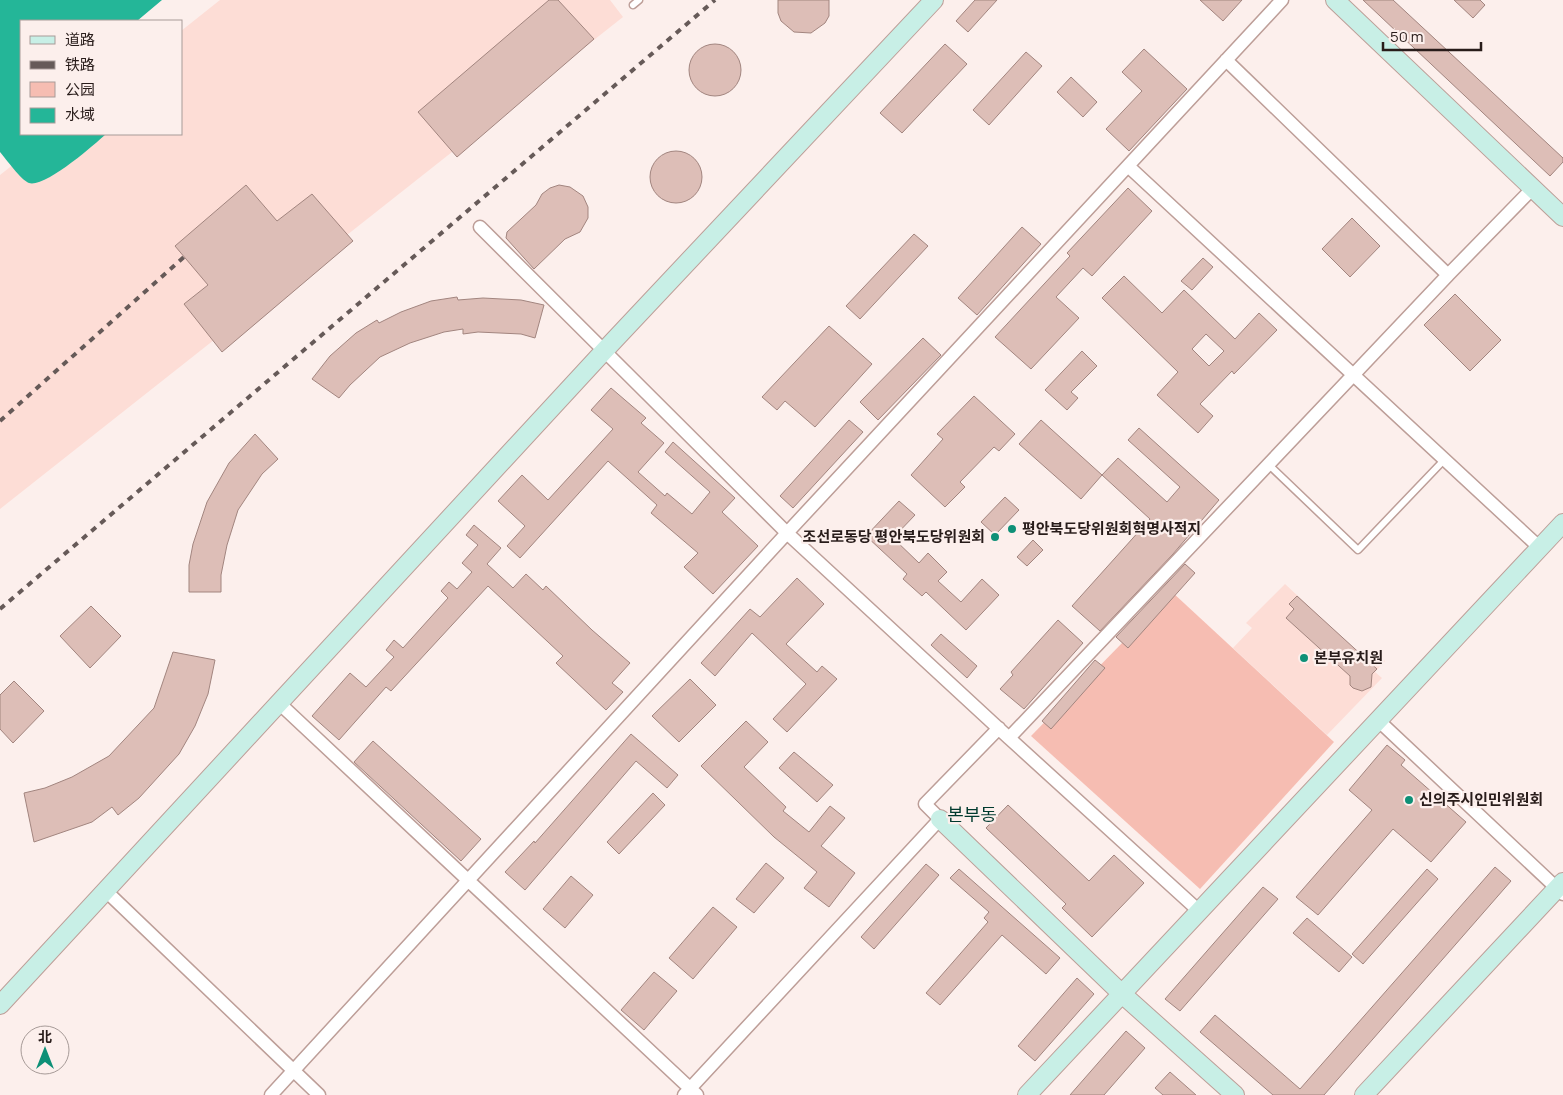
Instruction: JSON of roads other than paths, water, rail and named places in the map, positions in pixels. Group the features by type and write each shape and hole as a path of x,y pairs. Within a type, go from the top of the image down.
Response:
{"street":[{"path":"0,1005 604,351 934,0"},
{"path":"271,1095 787,533 1282,0"},
{"path":"1335,0 1563,217"},
{"path":"1226,60 1448,275"},
{"path":"1128,166 1540,548"},
{"path":"1009,738 1353,374 1533,188"},
{"path":"480,227 787,533 1199,911"},
{"path":"1027,1095 1563,523"},
{"path":"279,703 690,1093 940,819"},
{"path":"1364,1095 1561,889 1379,721"},
{"path":"999,728 924,804 1121,993 1235,1095"},
{"path":"106,890 319,1095"}],"lane":[{"path":"633,5 639,0"},
{"path":"1268,464 1358,550 1445,459"}],"water":[{"path":"0,0 162,0 138,20 20,20 20,135 105,135 69,165 36,183 26,181 0,152"}],"railway":[{"path":"0,609 715,0"},
{"path":"0,421 184,257"}],"place":[{"name":"평안북도당위원회혁명사적지","path":"1012,529"},
{"name":"조선로동당 평안북도당위원회","path":"995,537"},
{"name":"본부유치원","path":"1304,658"},
{"name":"신의주시인민위원회","path":"1409,800"}],"district":[{"name":"본부동","path":"972,815"}]}
